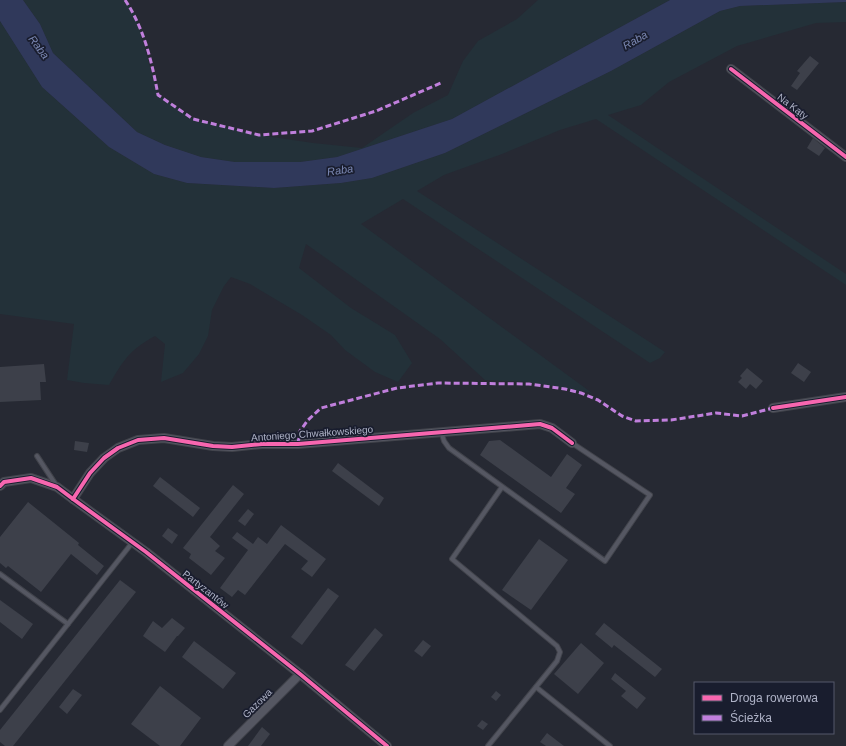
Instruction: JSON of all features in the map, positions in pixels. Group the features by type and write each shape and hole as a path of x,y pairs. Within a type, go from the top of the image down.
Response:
{"street":[{"name":"Na Kąty","path":"730,69 846,157"},
{"path":"774,408 846,397"},
{"name":"Antoniego Chwałkowskiego","path":"73,500 90,473 104,458 118,448 138,440 164,438 214,446 232,447 262,444 298,444 540,424 552,428 572,443"},
{"name":"Partyzantów","path":"1,482 31,478 57,487 133,542 300,674 387,746"},
{"name":"Gazowa","path":"228,746 300,674"}],"lane":[{"path":"441,431 444,441 449,448 605,561 650,495 572,443"},
{"path":"37,456 57,487"},
{"path":"488,746 556,662 560,652 557,646 452,558 502,486"},
{"path":"0,710 133,542"},
{"path":"0,574 68,624"},
{"path":"536,687 610,746"}],"shaded area":[{"path":"23,0 125,0 135,14 158,95 193,119 259,135 362,148 413,113 448,95 463,61 478,41 517,19 538,0 670,0 452,119 337,157 300,162 235,162 201,157 165,145 137,132 53,53 40,24"},
{"path":"846,2 846,22 816,23 737,46 669,82 641,105 608,115 846,274 846,285 596,119 560,130 502,154 444,175 417,191 665,352 660,358 650,363 403,199 361,224 592,393 528,382 485,380 440,339 306,244 299,268 351,308 395,335 412,363 398,382 375,372 345,350 331,335 302,315 250,284 231,277 224,286 212,310 208,336 199,354 183,373 161,382 165,344 155,336 133,351 118,369 109,385 84,383 67,380 74,324 0,314 0,21 42,87 109,147 154,174 187,183 274,188 341,183 372,178 445,153 611,71 720,11 740,6"}],"water":[{"name":"Raba","path":"0,0 23,0 40,24 53,53 137,132 165,145 201,157 235,162 300,162 337,157 452,119 670,0 846,0 846,2 740,6 720,11 611,71 445,153 372,178 341,183 274,188 187,183 154,174 109,147 42,87 0,21"}],"building":[{"path":"810,56 819,63 797,90 791,86 800,73 797,71"},
{"path":"813,138 825,148 819,156 807,148"},
{"path":"798,363 811,372 804,382 791,373"},
{"path":"44,364 46,382 40,382 41,400 0,402 0,367"},
{"path":"747,368 763,381 756,389 750,384 746,389 738,382 742,378 740,376"},
{"path":"500,440 551,477 567,454 582,465 566,488 575,494 561,513 480,455 489,441"},
{"path":"75,441 89,443 87,452 74,450"},
{"path":"338,463 384,498 379,506 332,471"},
{"path":"160,477 200,508 193,517 153,486"},
{"path":"233,485 244,494 210,537 220,546 215,551 225,558 211,575 189,558 191,554 183,548"},
{"path":"28,502 79,543 78,545 104,566 97,575 71,554 41,592 8,566 6,568 0,563 0,537"},
{"path":"248,509 254,514 245,526 238,521"},
{"path":"281,525 326,559 312,577 301,569 308,561 285,544 245,595 238,590 232,597 220,588 248,550 232,538 237,532 253,544 258,537 267,544"},
{"path":"168,528 178,535 172,544 162,536"},
{"path":"539,539 568,560 531,610 502,590"},
{"path":"120,580 136,592 13,746 5,746 0,742 0,730"},
{"path":"328,588 339,596 302,645 291,637"},
{"path":"0,600 33,624 22,639 0,622"},
{"path":"172,618 185,628 165,652 143,636 153,621 162,628"},
{"path":"604,623 662,669 655,677 614,645 612,648 595,634"},
{"path":"375,628 383,635 354,671 345,665"},
{"path":"423,640 431,646 422,657 414,651"},
{"path":"194,641 236,673 223,689 182,657"},
{"path":"581,643 604,663 578,694 554,674"},
{"path":"615,673 646,698 637,709 621,696 626,691 611,679"},
{"path":"160,686 201,718 180,746 160,746 131,724"},
{"path":"73,689 82,695 67,714 59,707"},
{"path":"496,691 501,695 496,701 491,697"},
{"path":"482,720 488,724 483,730 477,726"},
{"path":"262,727 270,734 261,746 248,746"},
{"path":"547,733 564,746 546,746 540,742"}],"marked path":[{"path":"125,0 132,11 142,34 153,70 158,95 193,119 259,135 312,131 376,111 441,83"},
{"path":"298,444 300,431 308,420 321,408 397,388 438,383 529,384 565,389 581,393 598,400 622,416 636,421 671,420 716,413 742,416 773,408"}],"cycle path":[{"path":"731,69 846,157"},
{"path":"773,408 846,397"},
{"path":"73,499 90,473 104,458 118,448 138,440 164,438 213,446 232,447 262,444 298,444 540,424 552,428 572,443"},
{"path":"0,486 4,482 31,478 57,487 146,552 300,674 387,746"}]}
